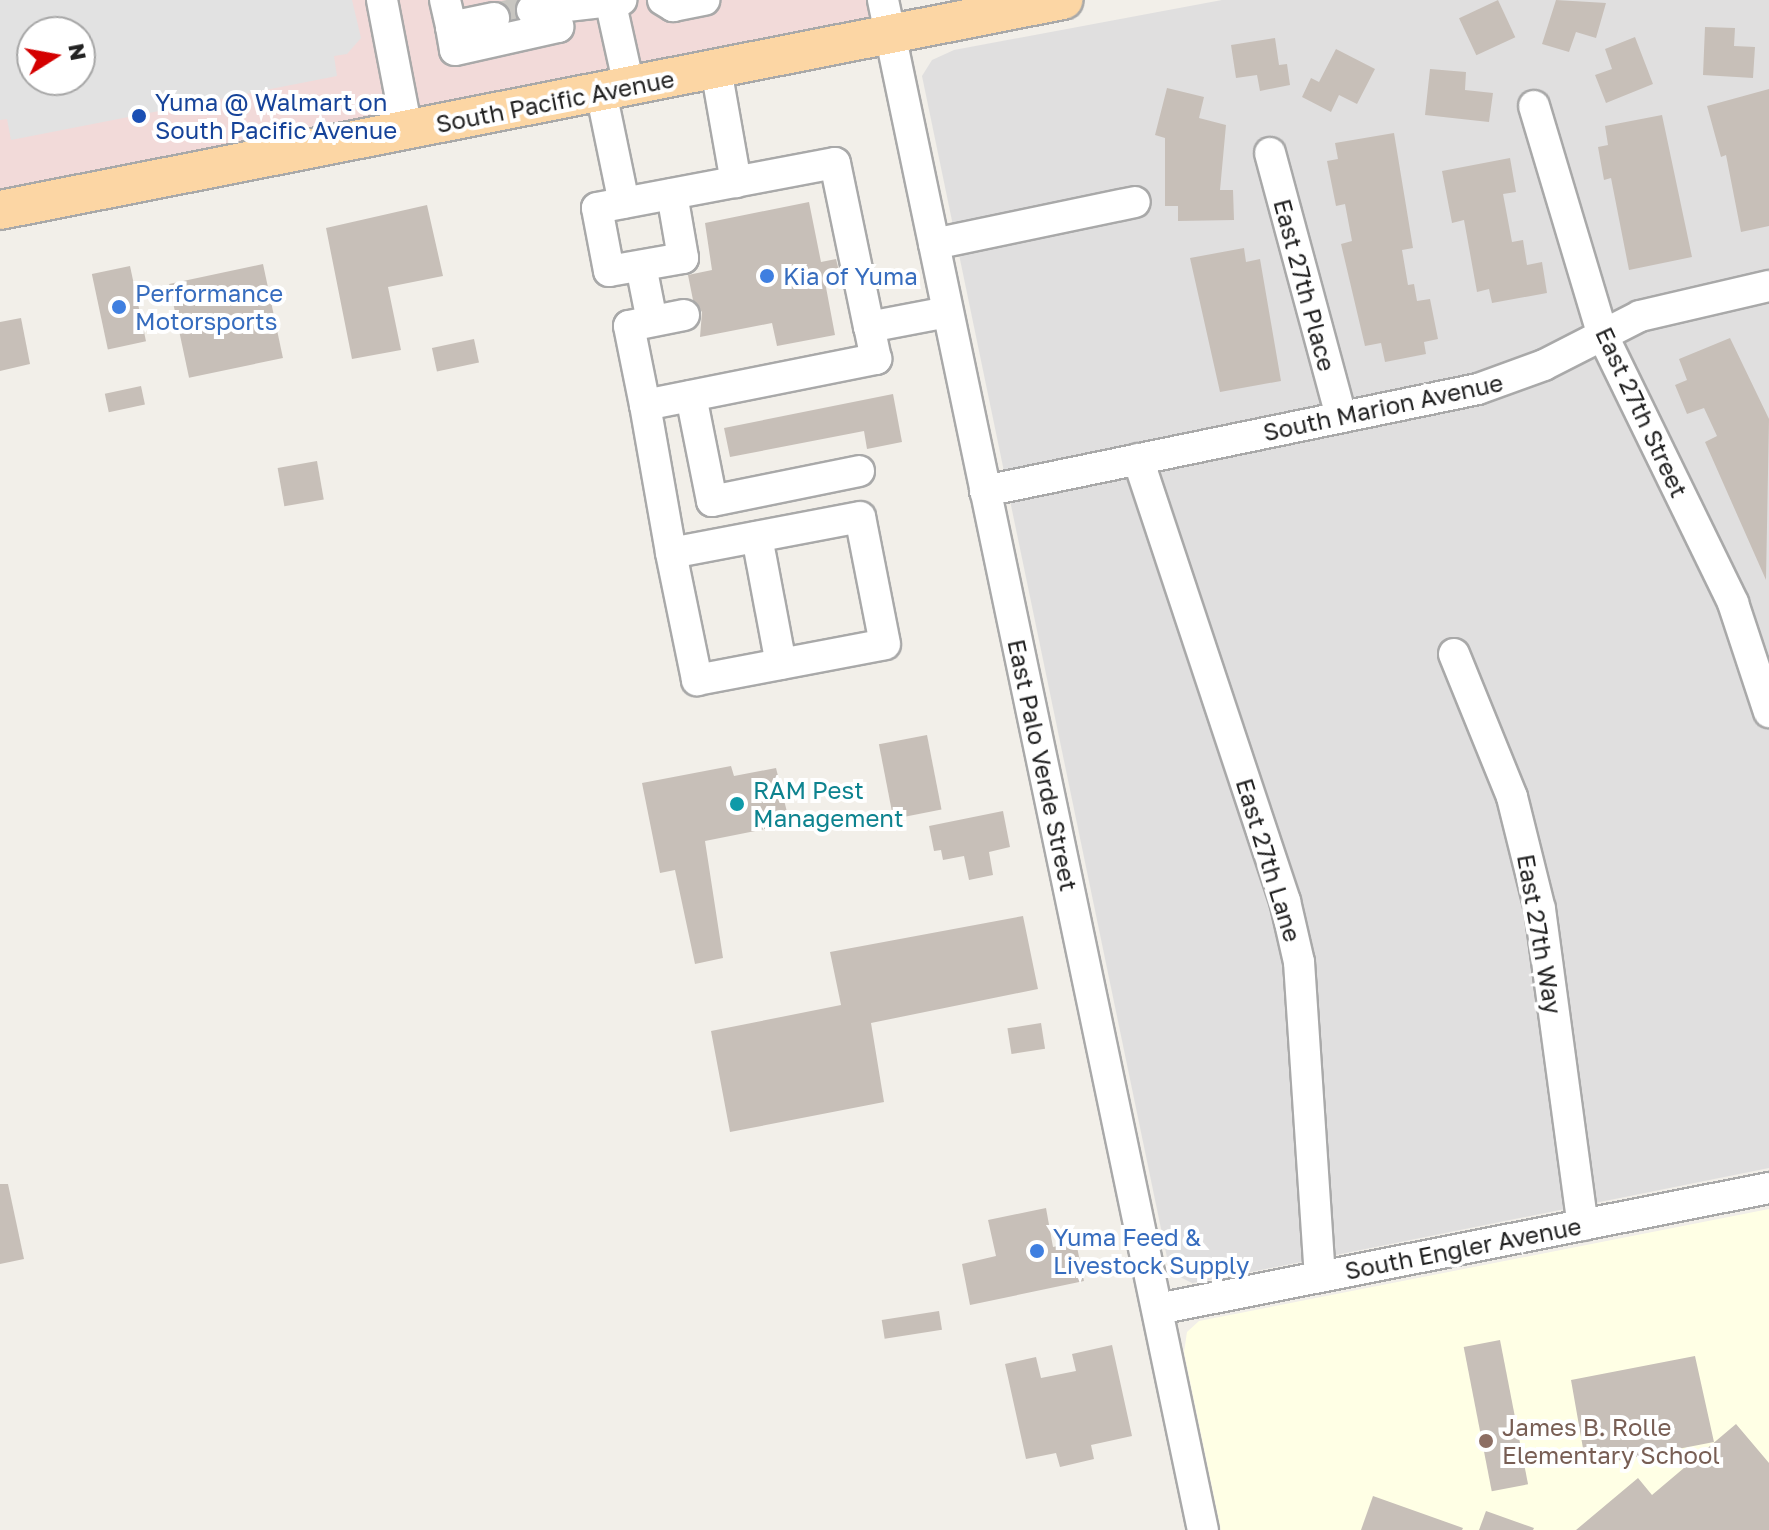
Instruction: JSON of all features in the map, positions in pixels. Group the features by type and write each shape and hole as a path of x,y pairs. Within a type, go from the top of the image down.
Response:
{"main road":[{"name":"South Pacific Avenue","path":"0,210 716,69 886,17 1063,0"}],"street":[{"path":"382,0 407,130"},
{"path":"663,0 673,6 704,0"},
{"path":"494,18 448,14 455,50 558,27 546,5 614,2 615,89 624,203"},
{"name":"East Palo Verde Street","path":"886,17 1203,1530"},
{"path":"716,69 736,182"},
{"name":"East 27th Street","path":"1534,106 1603,336 1733,603 1769,712"},
{"name":"East 27th Place","path":"1270,153 1341,417"},
{"path":"645,405 876,359 835,163 597,208 609,271 683,258 672,194"},
{"path":"934,244 1135,202"},
{"path":"641,266 652,321"},
{"name":"South Marion Avenue","path":"985,491 1508,381 1640,316 1692,301 1769,286"},
{"path":"869,327 948,312"},
{"path":"671,553 860,517 885,644 697,680 671,553 629,326 684,315"},
{"path":"691,396 712,501 859,471"},
{"name":"East 27th Lane","path":"1138,459 1285,901 1299,962 1320,1276"},
{"path":"757,537 781,664"},
{"name":"East 27th Way","path":"1454,654 1512,797 1540,909 1583,1225"},
{"name":"South Engler Avenue","path":"1158,1309 1769,1188"}],"shaded area":[{"path":"0,0 883,0 889,35 0,210"},
{"path":"0,0 352,0 361,38 347,54 334,56 337,76 11,140 7,119 0,120"},
{"path":"1222,0 1769,0 1769,1168 1206,1281 1192,1283 1170,1272 922,76 932,60 954,50"},
{"name":"James B. Rolle Elementary School","path":"1769,1209 1769,1530 1221,1530 1184,1352 1187,1332 1199,1321"}],"building":[{"path":"1498,0 1515,37 1476,55 1459,18"},
{"path":"1556,0 1606,3 1596,38 1576,32 1569,52 1542,44"},
{"path":"1705,27 1735,28 1734,46 1755,47 1753,78 1703,75"},
{"path":"1635,37 1653,84 1606,103 1595,75 1612,69 1605,49"},
{"path":"1275,38 1279,65 1287,64 1290,85 1260,91 1257,75 1236,78 1231,45"},
{"path":"1336,49 1375,69 1357,104 1339,95 1331,112 1302,97 1311,78 1319,82"},
{"path":"1430,69 1466,72 1465,90 1493,93 1489,122 1425,115"},
{"path":"1167,88 1204,97 1199,118 1226,125 1220,190 1233,190 1234,220 1178,221 1178,206 1165,206 1165,138 1155,135"},
{"path":"1769,89 1769,226 1741,232 1726,155 1721,157 1707,106"},
{"path":"1662,115 1692,257 1629,270 1611,178 1604,180 1598,147 1608,145 1605,126"},
{"path":"1394,133 1413,248 1402,250 1408,285 1414,284 1417,301 1430,299 1438,339 1424,342 1426,354 1385,362 1381,343 1365,346 1341,244 1352,241 1345,204 1336,206 1327,161 1338,159 1335,143"},
{"path":"1510,158 1516,192 1503,194 1512,242 1523,240 1527,265 1542,262 1547,293 1492,303 1489,289 1477,292 1464,220 1452,223 1442,171"},
{"name":"Kia of Yuma","path":"809,202 821,262 836,259 841,279 825,282 835,335 777,346 772,323 700,337 702,312 693,300 688,275 712,270 705,223"},
{"path":"427,205 443,276 388,287 401,350 352,359 326,228"},
{"path":"1244,248 1246,262 1260,259 1281,381 1220,392 1190,258"},
{"path":"263,264 283,358 189,378 169,284"},
{"name":"Performance Motorsports","path":"130,266 146,341 108,349 92,274"},
{"path":"21,318 30,364 0,371 0,322"},
{"path":"1730,338 1769,419 1766,580 1705,442 1717,436 1704,408 1687,414 1675,385 1687,380 1679,359"},
{"path":"474,339 479,362 437,371 432,348"},
{"path":"141,386 145,405 109,412 105,394"},
{"path":"893,394 902,442 867,449 864,431 730,457 724,428"},
{"path":"317,461 324,499 284,506 278,468"},
{"path":"927,735 942,810 893,819 879,744"},
{"path":"731,766 734,776 776,768 790,824 705,841 723,958 695,964 675,870 660,873 642,783"},
{"path":"1003,811 1010,847 989,852 993,875 969,880 964,856 943,860 941,850 934,851 929,826"},
{"path":"1023,916 1038,989 871,1023 884,1102 730,1132 711,1031 841,1005 830,952"},
{"path":"1041,1023 1045,1049 1011,1054 1007,1028"},
{"path":"0,1184 8,1184 24,1259 0,1264"},
{"name":"Yuma Feed & Livestock Supply","path":"1046,1208 1053,1247 1076,1242 1084,1281 970,1305 962,1264 996,1256 988,1220"},
{"path":"939,1311 942,1330 885,1339 882,1320"},
{"path":"1500,1340 1528,1484 1492,1491 1464,1347"},
{"path":"1112,1345 1132,1436 1091,1445 1094,1459 1060,1467 1056,1453 1026,1459 1005,1364 1036,1357 1041,1378 1076,1371 1072,1354"},
{"path":"1695,1356 1714,1442 1600,1464 1597,1451 1584,1454 1571,1380"},
{"path":"1736,1424 1769,1463 1769,1530 1576,1530 1638,1478 1652,1495"},
{"path":"1373,1496 1463,1528 1361,1530"},
{"path":"1486,1511 1534,1528 1479,1530"}],"tunnel":[{"path":"494,18 532,10"}],"place":[{"name":"Yuma @ Walmart on South Pacific Avenue","path":"139,116"},
{"name":"Kia of Yuma","path":"767,276"},
{"name":"Performance Motorsports","path":"119,307"},
{"name":"RAM Pest Management","path":"737,804"},
{"name":"Yuma Feed & Livestock Supply","path":"1037,1251"},
{"name":"James B. Rolle Elementary School","path":"1486,1441"}]}
